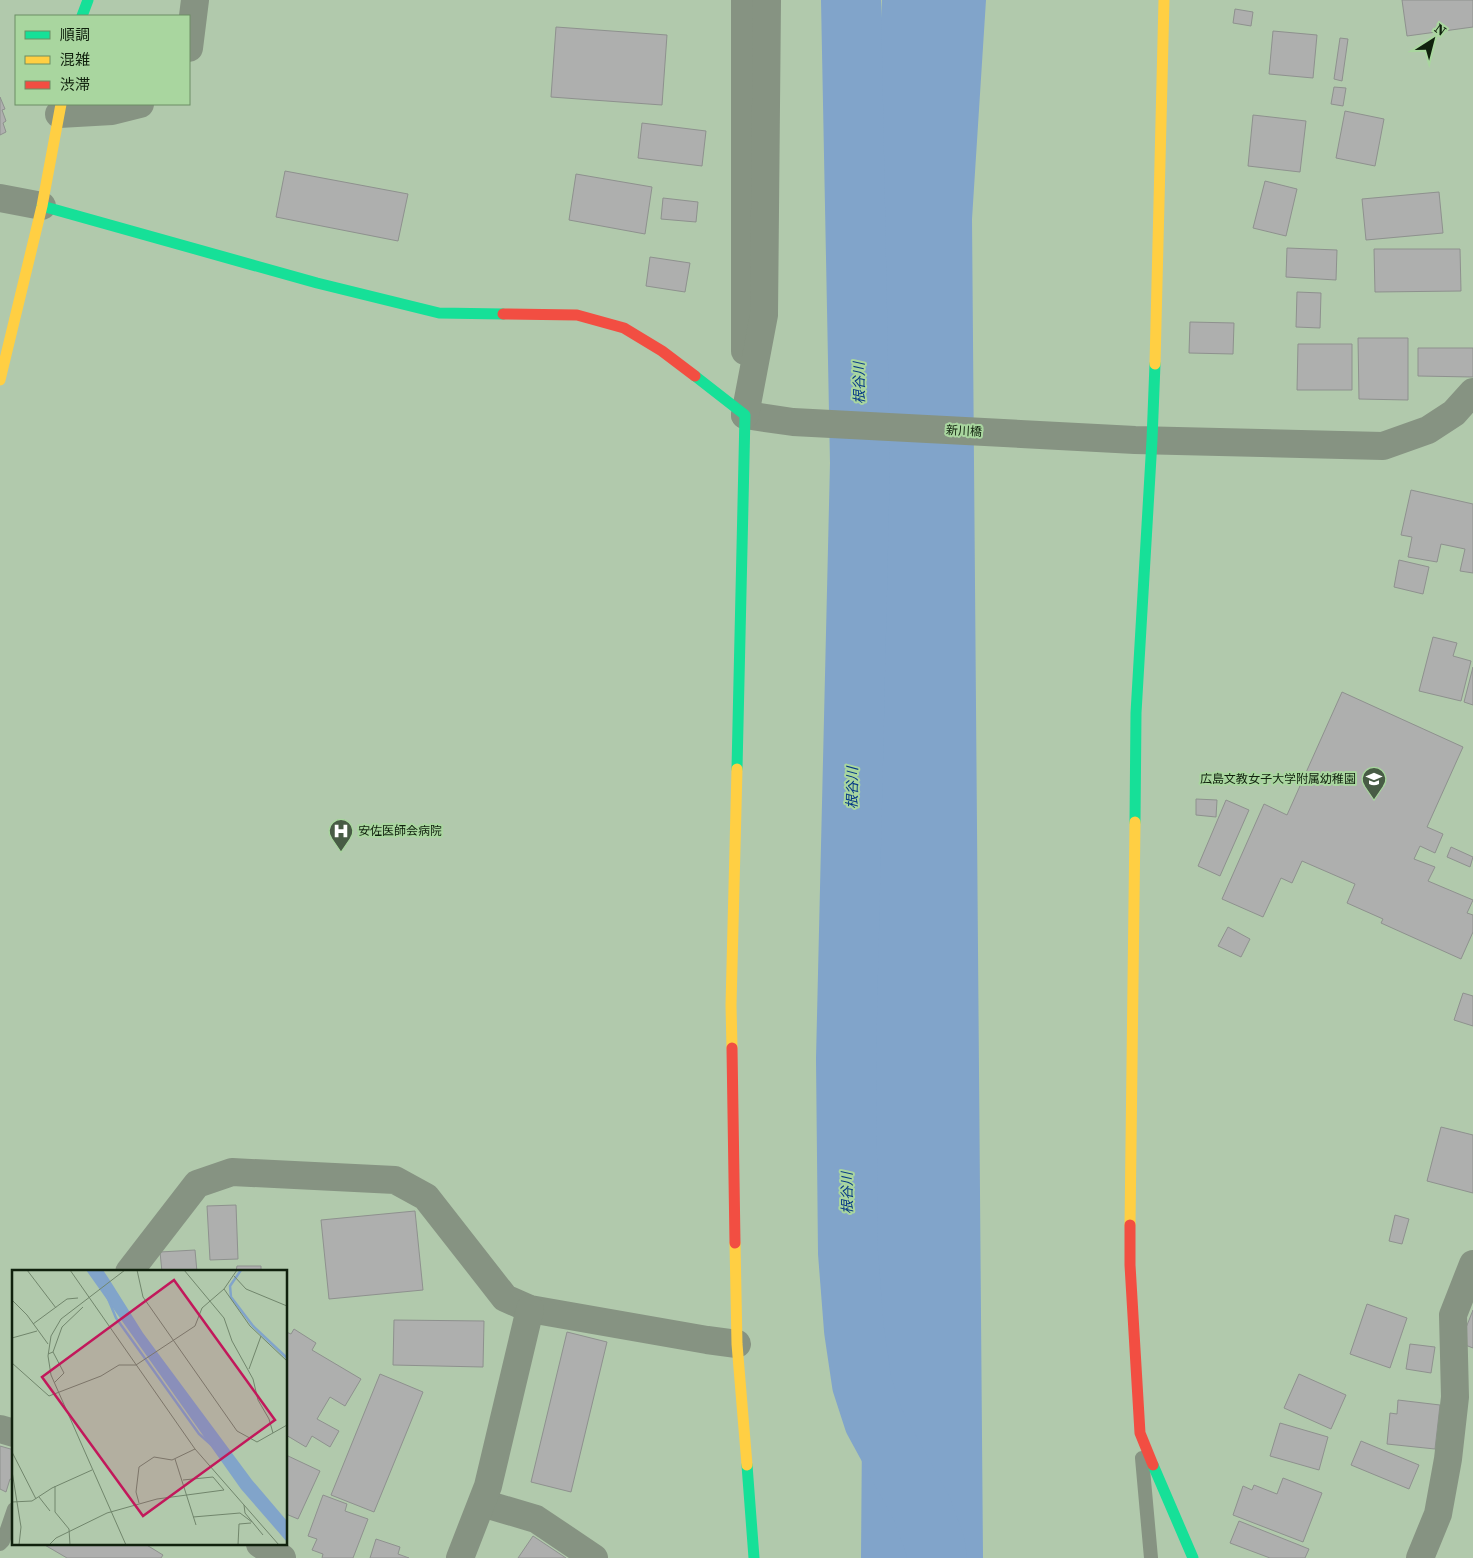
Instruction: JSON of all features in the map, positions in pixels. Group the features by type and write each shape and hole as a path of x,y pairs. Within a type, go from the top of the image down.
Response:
{"street":[{"path":"82,15 88,0"},
{"path":"190,40 195,0"},
{"path":"745,0 745,415 731,1005 737,1344 754,1558"},
{"path":"745,415 764,315 767,0"},
{"path":"1164,0 1158,264 1143,440 1136,714 1130,1265 1140,1433 1193,1558"},
{"path":"0,380 42,206 60,109 112,111 136,105"},
{"path":"0,198 42,206 316,283 439,313 577,316 624,328 662,350 745,415"},
{"name":"新川橋","path":"745,415 793,422 1143,440 1383,446 1428,430 1454,413 1473,392"},
{"path":"131,1270 197,1184 232,1172 395,1180 426,1197 506,1298 530,1310 737,1344"},
{"path":"1420,1558 1438,1514 1448,1459 1455,1398 1453,1315 1473,1264"},
{"path":"460,1558 488,1486 530,1310"},
{"path":"482,1503 536,1519 594,1558"},
{"path":"263,1546 282,1558"}],"lane":[{"path":"1140,1433 1152,1558"},
{"path":"0,1544 12,1515"}],"water":[{"path":"882,0 986,0 972,219 983,1558 861,1558 872,184"}],"building":[{"path":"1402,0 1473,0 1473,27 1407,36"},
{"path":"1235,9 1253,12 1251,26 1233,23"},
{"path":"556,27 667,35 662,105 551,97"},
{"path":"1273,31 1317,35 1313,78 1269,74"},
{"path":"1340,38 1348,39 1342,81 1334,79"},
{"path":"1334,87 1346,88 1343,106 1331,104"},
{"path":"0,97 5,109 2,110 6,121 3,123 6,132 0,135"},
{"path":"1345,111 1384,119 1375,166 1336,158"},
{"path":"1253,115 1306,121 1300,172 1248,166"},
{"path":"642,123 706,131 702,166 638,158"},
{"path":"285,171 408,194 398,241 276,217"},
{"path":"576,174 652,187 645,234 569,220"},
{"path":"1265,181 1297,189 1286,236 1253,228"},
{"path":"1439,192 1443,233 1366,240 1362,199"},
{"path":"663,198 698,202 696,222 661,219"},
{"path":"1287,248 1337,250 1336,280 1286,277"},
{"path":"1374,249 1460,249 1461,291 1375,292"},
{"path":"650,257 690,263 685,292 646,286"},
{"path":"1297,292 1321,293 1320,328 1296,327"},
{"path":"1190,322 1234,323 1233,354 1189,353"},
{"path":"1358,338 1408,338 1408,400 1359,399"},
{"path":"1298,344 1352,344 1352,390 1297,390"},
{"path":"1418,348 1473,348 1473,377 1418,376"},
{"path":"1411,490 1473,504 1473,573 1460,571 1465,549 1441,544 1437,562 1408,557 1412,537 1401,535"},
{"path":"1399,560 1429,567 1423,594 1394,587"},
{"path":"1433,637 1457,643 1453,656 1471,661 1461,701 1419,691"},
{"path":"1473,667 1473,705 1464,702"},
{"path":"1342,692 1463,747 1427,827 1443,834 1435,853 1420,846 1414,859 1435,867 1428,881 1473,900 1467,913 1473,915 1473,932 1461,959 1381,923 1383,919 1347,903 1355,884 1302,861 1292,883 1281,878 1263,917 1222,899 1264,804 1287,815"},
{"path":"1196,799 1217,800 1216,817 1196,815"},
{"path":"1226,800 1249,810 1220,876 1198,866"},
{"path":"1451,847 1473,857 1470,867 1447,857"},
{"path":"1228,927 1250,939 1241,957 1218,946"},
{"path":"1463,993 1473,996 1473,1026 1454,1020"},
{"path":"1441,1127 1473,1135 1473,1193 1427,1181"},
{"path":"236,1205 238,1259 210,1260 207,1206"},
{"path":"415,1211 423,1290 329,1299 321,1220"},
{"path":"1395,1215 1409,1219 1402,1244 1389,1241"},
{"path":"195,1250 197,1270 162,1270 160,1252"},
{"path":"237,1266 261,1266 261,1270 236,1270"},
{"path":"1367,1304 1407,1318 1390,1368 1350,1354"},
{"path":"1473,1310 1473,1348 1460,1343"},
{"path":"394,1320 484,1321 483,1367 393,1365"},
{"path":"294,1329 316,1343 312,1350 361,1379 345,1406 330,1397 317,1419 339,1431 330,1447 312,1436 306,1447 288,1436 288,1333 291,1334"},
{"path":"567,1332 607,1342 571,1492 531,1482"},
{"path":"1410,1344 1435,1347 1431,1373 1406,1369"},
{"path":"380,1374 423,1392 374,1512 331,1495"},
{"path":"1299,1374 1346,1395 1331,1429 1284,1408"},
{"path":"1398,1400 1440,1405 1435,1449 1387,1444 1390,1413 1397,1414"},
{"path":"1280,1423 1328,1437 1319,1470 1270,1456"},
{"path":"1361,1441 1419,1465 1409,1489 1351,1465"},
{"path":"0,1446 12,1449 12,1480 10,1479 6,1492 0,1489"},
{"path":"288,1456 320,1471 298,1519 288,1515"},
{"path":"1283,1478 1322,1493 1303,1542 1233,1515 1243,1486 1252,1490 1254,1485 1277,1494"},
{"path":"323,1495 347,1504 345,1511 368,1519 353,1558 322,1558 323,1554 312,1550 317,1539 308,1536"},
{"path":"1239,1521 1309,1549 1305,1558 1270,1558 1230,1543"},
{"path":"533,1536 566,1558 518,1558"},
{"path":"376,1539 400,1547 398,1554 409,1558 370,1558"},
{"path":"46,1546 148,1546 163,1555 161,1558 67,1558"}],"waterway":[{"name":"根谷川","path":"851,0 860,463 846,1059 848,1253 854,1330 862,1384 874,1421 922,1509 935,1545 937,1558"}],"traffic: fast":[{"path":"82,15 88,0"},
{"path":"42,206 317,283 439,313 503,314"},
{"path":"1135,822 1136,713 1155,364"},
{"path":"695,376 745,415 737,769"},
{"path":"747,1465 754,1558"},
{"path":"1153,1465 1193,1558"}],"traffic: slow":[{"path":"1155,364 1164,0"},
{"path":"0,380 42,206 61,105"},
{"path":"732,1048 731,1005 737,769"},
{"path":"1130,1225 1135,822"},
{"path":"735,1243 737,1344 747,1465"}],"traffic: jam":[{"path":"503,314 577,315 624,328 662,351 695,376"},
{"path":"732,1048 735,1243"},
{"path":"1130,1225 1130,1265 1140,1433 1153,1465"}],"place":[{"name":"広島文教女子大学附属幼稚園","path":"1374,800"},
{"name":"安佐医師会病院","path":"341,852"}]}
